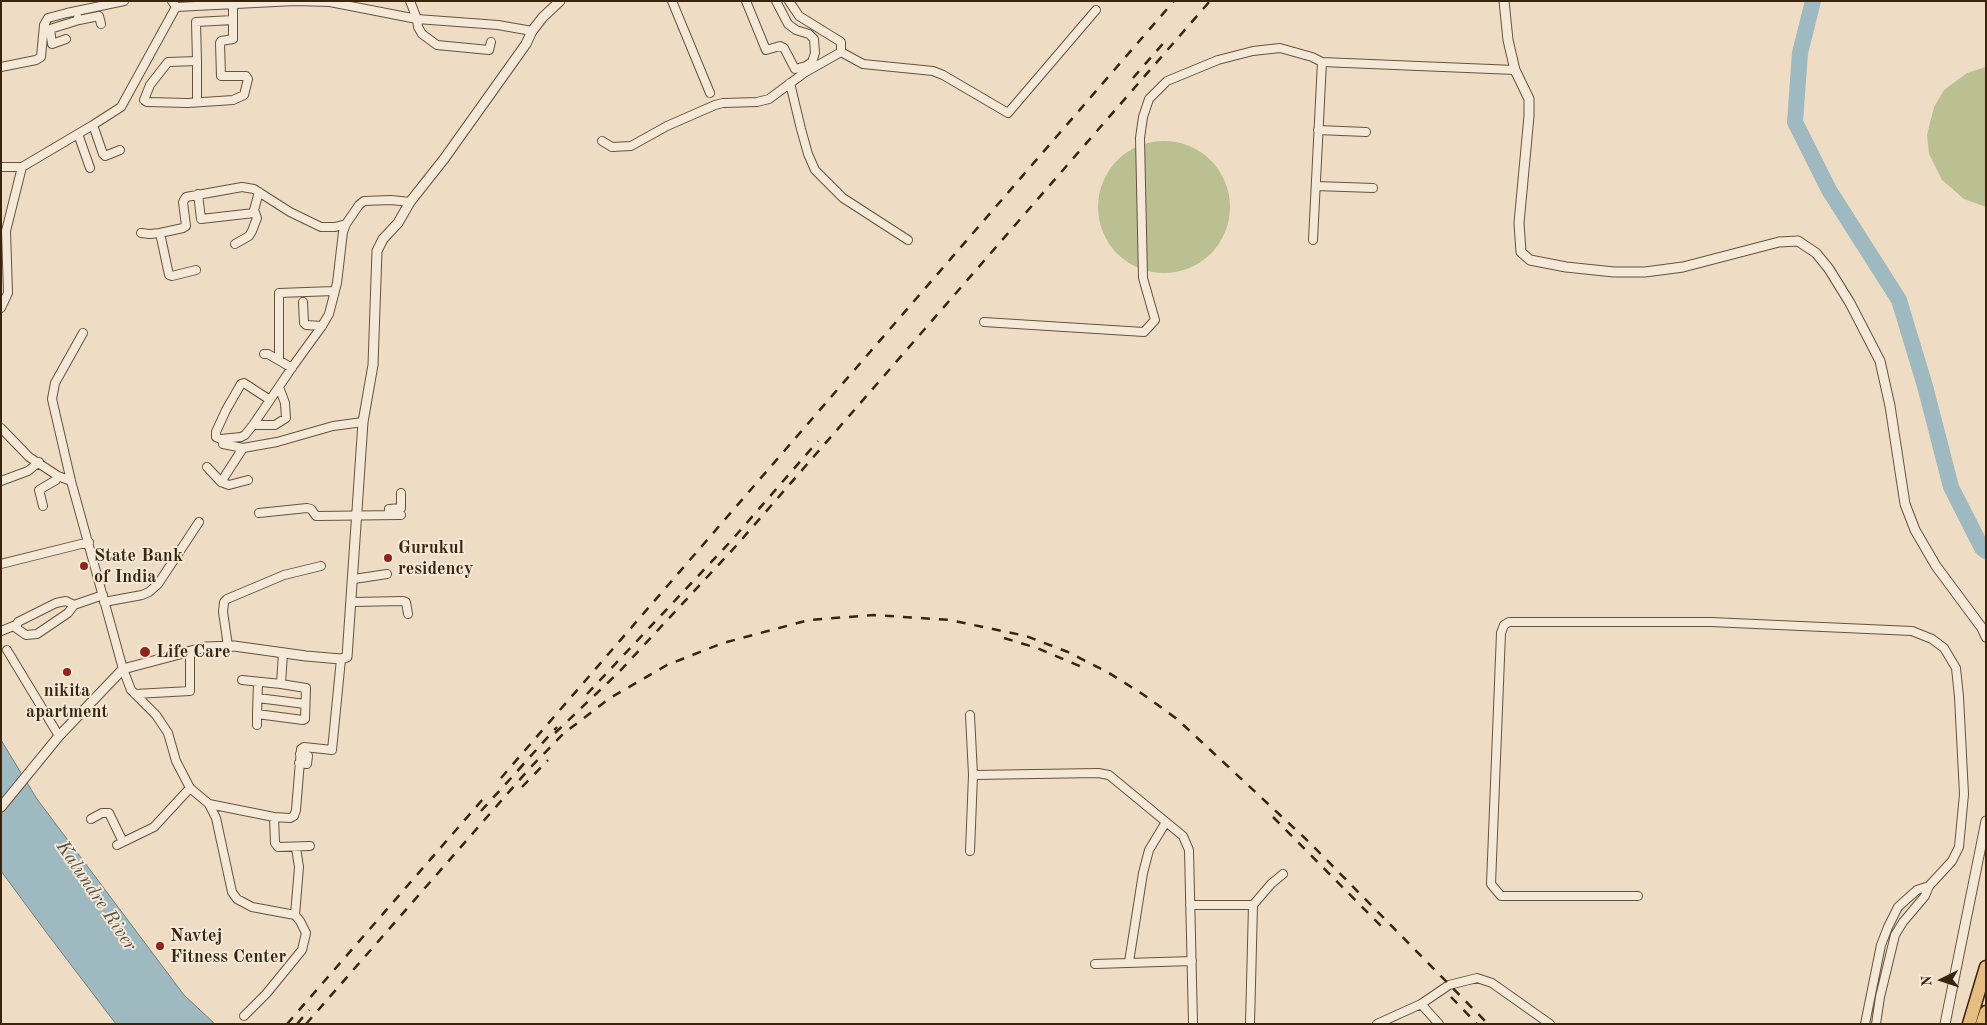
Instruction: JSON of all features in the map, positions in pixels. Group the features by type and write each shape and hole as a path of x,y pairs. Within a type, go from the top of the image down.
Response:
{"highway":[{"path":"1969,1024 1986,967"},
{"path":"1982,1024 1986,1012"}],"street":[{"path":"1,67 36,60 41,57 44,25 48,18 124,1"},
{"path":"1,167 22,167 79,138 93,125 120,106 174,4 197,6 295,1 330,2 417,19 489,24 532,31"},
{"path":"410,1 422,34 438,45 489,50 491,42"},
{"path":"1,807 59,736 123,669 190,651 228,646 341,659 347,657 354,579 363,422 373,365 377,251 383,239 398,223 410,202 444,159 526,44 532,31 543,17 560,1"},
{"path":"672,1 710,93"},
{"path":"746,1 766,50 780,46 784,48 795,69 806,66 812,62 815,53 814,39 809,34 796,30 788,24 776,1"},
{"path":"789,1 800,16 841,42 841,52"},
{"path":"1504,1 1508,40 1514,70 1529,99 1519,223 1521,252 1530,260 1566,267 1614,272 1646,272 1683,267 1779,242 1798,241 1816,253 1830,269 1864,328 1880,361 1890,406 1904,504 1915,530 1936,566 1982,628 1986,637"},
{"path":"197,60 168,62 150,85 144,100 147,102 188,103 233,100 244,95 248,78 246,76 221,76 220,43 221,40 233,39 234,5"},
{"path":"197,6 197,101"},
{"path":"841,52 864,64 933,71 1008,113 1096,10"},
{"path":"77,11 79,20"},
{"path":"67,13 68,23 68,35 50,43 50,29 58,26 68,23 79,20 99,16 101,24"},
{"path":"56,16 58,26"},
{"path":"196,22 233,20"},
{"path":"984,322 1144,332 1155,320 1143,278 1140,138 1143,117 1149,99 1167,82 1218,60 1253,51 1280,48 1312,57 1322,62 1514,70"},
{"path":"602,141 612,147 631,146 667,126 715,105 769,100 804,73 841,52"},
{"path":"1313,240 1322,62"},
{"path":"790,83 808,154 815,170 843,198 908,240"},
{"path":"93,125 105,156 120,150"},
{"path":"1318,130 1366,132"},
{"path":"79,138 96,135"},
{"path":"79,138 90,168"},
{"path":"1,308 8,293 6,231 22,167"},
{"path":"1316,186 1373,188"},
{"path":"141,233 160,233 186,226 184,199 198,194 242,187 254,189 290,212 321,227 335,227 346,224"},
{"path":"235,244 249,236 252,231 257,218 254,213 254,204 259,192"},
{"path":"198,194 201,219 254,213"},
{"path":"270,400 244,383 240,384 216,432 216,437 221,439 241,438 245,435 253,425 322,326 329,314 337,283 343,232 346,224 364,201 390,200 410,202"},
{"path":"160,233 169,275 172,276 196,270"},
{"path":"279,360 279,293 334,291"},
{"path":"303,302 304,323 306,325 322,326"},
{"path":"83,333 55,383 52,398 71,480 123,669 131,690 156,715 168,733 176,761 190,788 209,804 216,818 232,892 237,899 252,907 295,915 306,933 302,950 266,994 244,1016"},
{"path":"264,354 268,354 292,368"},
{"path":"253,425 275,425 286,418 285,402 279,387"},
{"path":"223,444 243,448 277,442 333,426 363,422"},
{"path":"1,428 29,457 58,476 71,480"},
{"path":"221,482 243,448"},
{"path":"1,481 28,472 38,462"},
{"path":"207,467 221,482 230,485 248,480"},
{"path":"43,506 39,490 56,480 58,476"},
{"path":"259,513 307,508 316,516 396,513 401,508 401,493"},
{"path":"1,631 56,603 66,601 74,605 104,599 142,596 158,584 199,522"},
{"path":"1,564 88,542"},
{"path":"228,646 223,612 224,602 227,599 284,575 321,566"},
{"path":"354,579 387,574"},
{"path":"352,602 404,601 406,602 408,614"},
{"path":"16,625 16,628 26,635 37,634 68,612 74,605"},
{"path":"1638,896 1501,896 1491,884 1501,633 1504,625 1509,622 1711,622 1912,631 1932,639 1944,648 1956,668 1964,794 1958,847 1952,861 1929,886 1925,896 1903,922 1895,935 1880,997 1876,1024"},
{"path":"8,650 59,736"},
{"path":"136,694 190,691 190,651"},
{"path":"281,684 284,653"},
{"path":"331,760 341,659"},
{"path":"242,680 306,688 305,719 257,714"},
{"path":"257,725 258,682"},
{"path":"258,698 305,704"},
{"path":"970,716 973,774 970,851"},
{"path":"209,804 274,817 290,818 294,816 296,810 301,749 304,747 332,750"},
{"path":"973,774 1098,773 1109,775 1183,836 1188,850 1193,1024"},
{"path":"90,819 108,812 120,844 154,827 190,788"},
{"path":"274,817 275,843 278,847 296,848 310,846"},
{"path":"1945,1024 1986,821"},
{"path":"1129,962 1143,873 1149,850 1166,822"},
{"path":"295,915 299,867 296,848"},
{"path":"1250,1024 1253,905 1271,884 1283,874"},
{"path":"1864,1024 1881,945 1888,927 1898,907 1917,890 1929,886"},
{"path":"1190,905 1253,905"},
{"path":"1095,964 1192,961"},
{"path":"1377,1024 1421,1004 1449,985 1477,978 1492,983 1550,1024"},
{"path":"1421,1004 1439,1024"}],"green space":[{"path":"1986,67 1986,207 1964,199 1942,180 1929,154 1927,135 1934,107 1944,90 1967,73"},
{"path":"1164,141 1177,142 1189,146 1211,160 1225,182 1229,194 1229,220 1225,232 1211,254 1189,268 1177,272 1164,273 1151,272 1139,268 1117,254 1103,232 1099,220 1098,207 1099,194 1103,182 1117,160 1139,146 1151,142"}],"water":[{"name":"Kalundre River","path":"1,740 37,799 184,995 215,1024 116,1024 49,936 1,871"}],"waterway":[{"path":"1813,1 1800,53 1795,122 1829,190 1899,300 1925,386 1951,487 1982,548 1986,551"}],"railway":[{"path":"501,778 1174,1"},
{"path":"555,733 619,672 736,546 1210,1"},
{"path":"1133,78 1167,39"},
{"path":"587,694 731,541 818,441"},
{"path":"306,1024 529,769 563,734 610,698 667,665 723,643 809,620 874,615 950,620 1026,636 1068,652 1109,673 1144,695 1177,719 1309,842 1488,1024"},
{"path":"1004,638 1037,648 1084,668"},
{"path":"518,770 557,727"},
{"path":"522,787 548,760"},
{"path":"481,811 523,765"},
{"path":"287,1024 483,799"},
{"path":"1273,817 1381,926"},
{"path":"1451,997 1477,1024"},
{"path":"297,1024 309,1010"}],"place":[{"name":"Gurukul residency","path":"388,558"},
{"name":"State Bank of India","path":"84,566"},
{"name":"Life Care","path":"145,652"},
{"name":"nikita apartment","path":"67,672"},
{"name":"Navtej Fitness Center","path":"160,946"}]}
